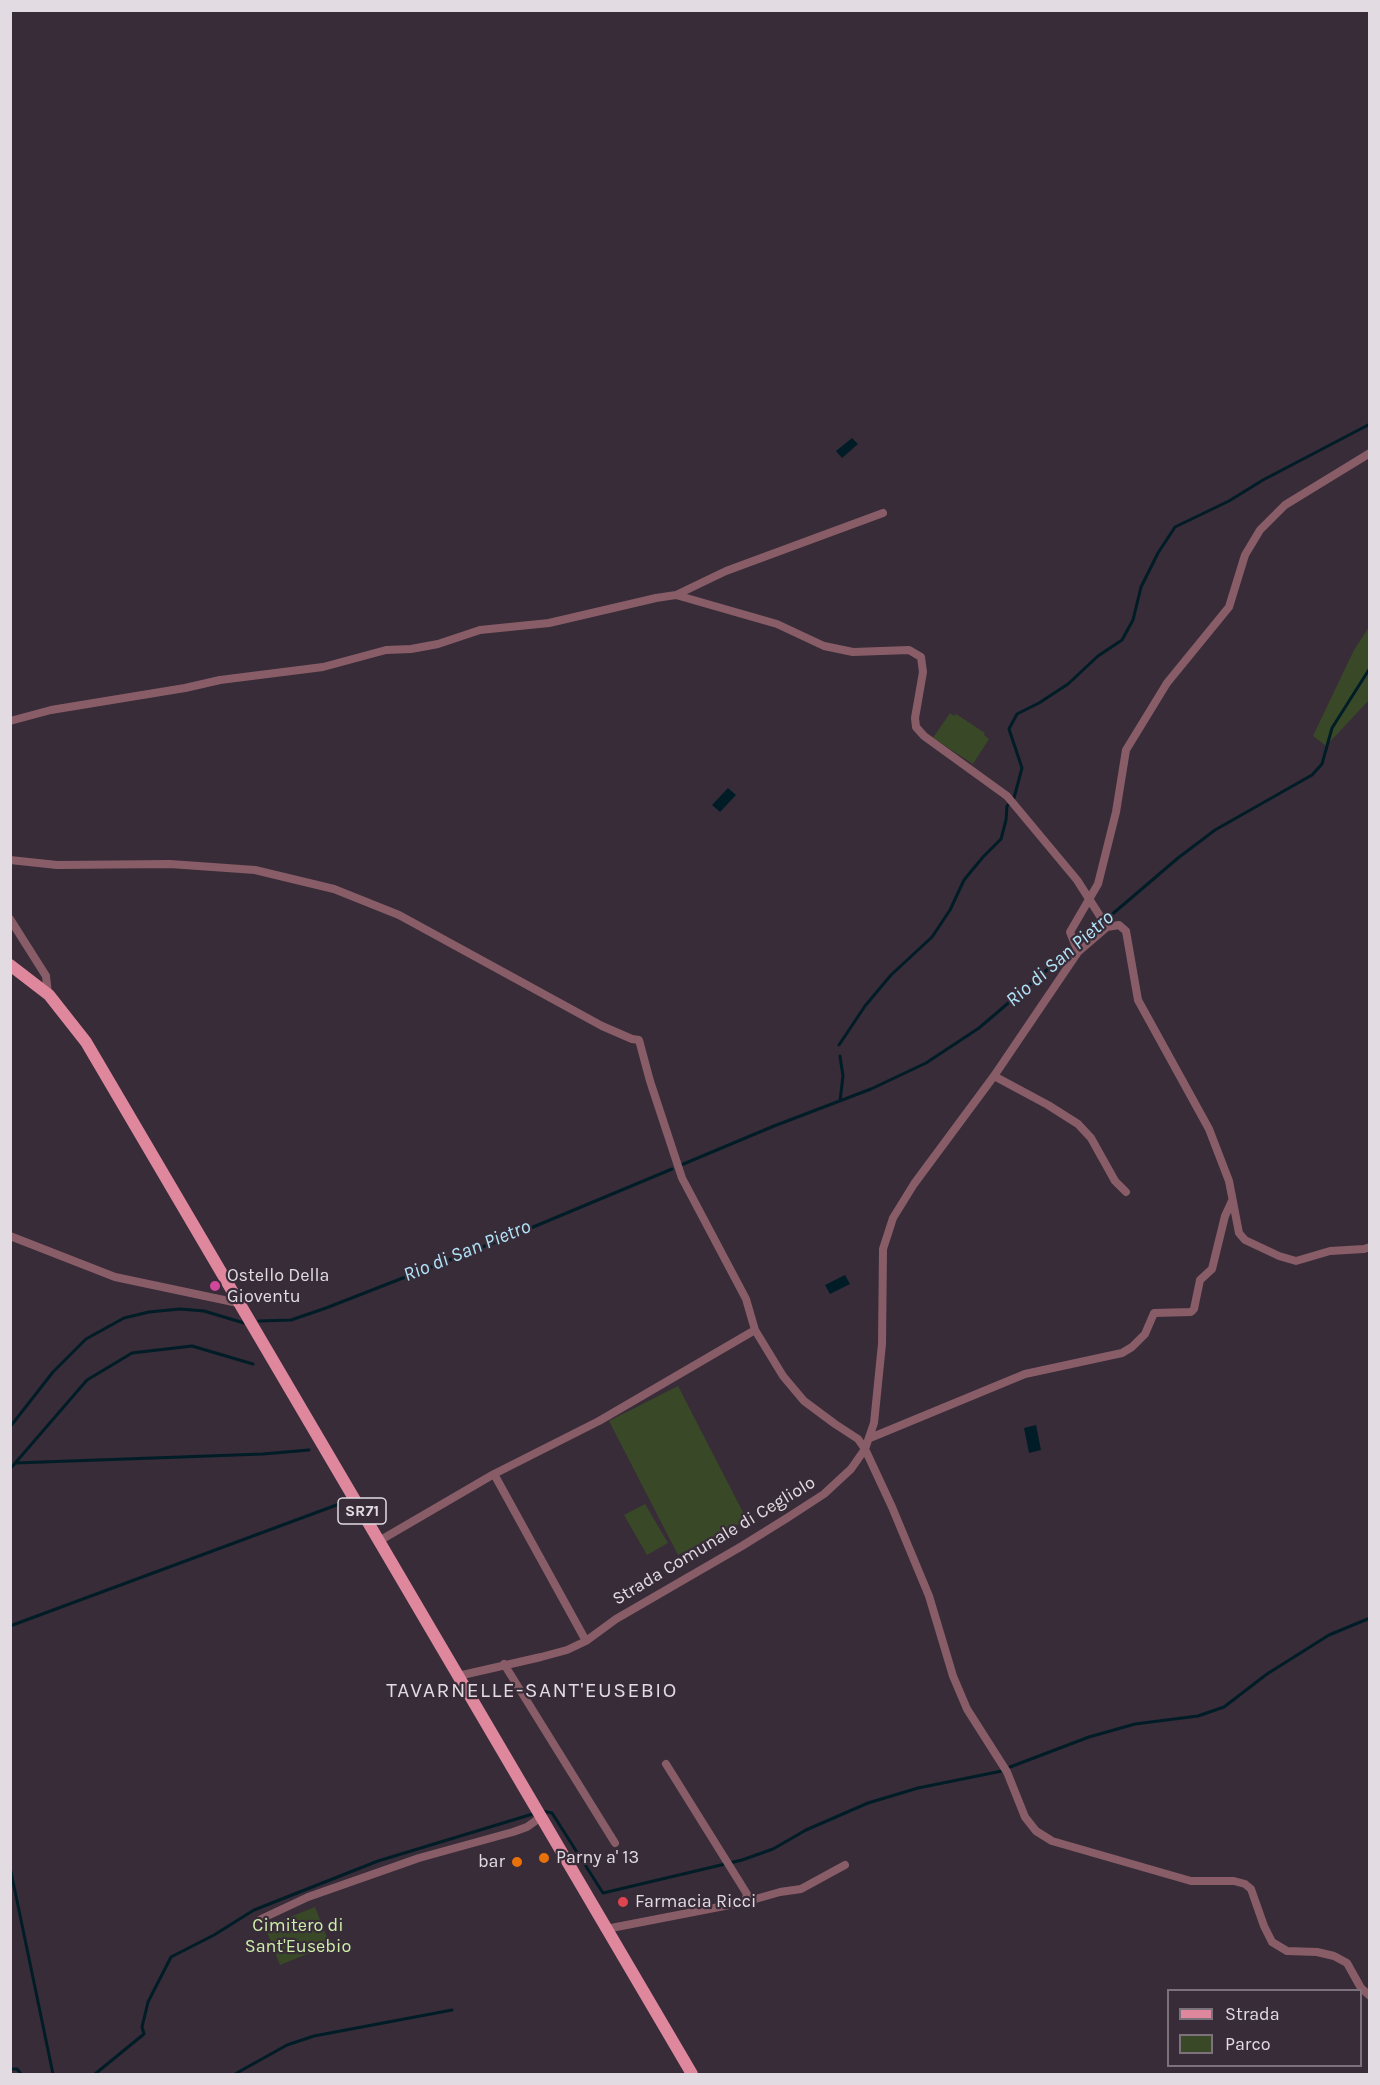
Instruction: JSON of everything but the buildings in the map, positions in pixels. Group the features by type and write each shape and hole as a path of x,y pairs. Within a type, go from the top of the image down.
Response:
{"main road":[{"name":"SR71","path":"10,964 49,995 86,1042 692,2074"}],"street":[{"path":"1078,952 1070,932 1098,884 1116,812 1126,750 1167,683 1229,607 1245,555 1260,530 1285,505 1370,453"},
{"path":"10,721 51,710 220,680 323,667 386,650 411,649 438,644 480,630 549,622 676,595 726,572 883,513"},
{"path":"676,595 777,624 824,646 853,652 909,650 921,657 923,672 915,718 916,727 1007,796 1090,898 1107,927 1119,925 1126,931 1138,1000 1209,1129 1229,1181 1239,1233 1245,1240 1279,1256 1296,1261 1330,1251 1370,1247"},
{"path":"10,861 57,865 170,864 255,870 334,889 399,915 602,1026 639,1040 682,1178 746,1299 755,1330 783,1376 804,1401 858,1439 865,1449 929,1596 947,1659 967,1709 1006,1772 1025,1817 1036,1831 1052,1841 1191,1881 1234,1881 1245,1884 1251,1889 1272,1942 1287,1951 1317,1952 1334,1956 1347,1963 1361,1988 1370,1996"},
{"path":"10,919 46,976 49,995"},
{"name":"Strada Comunale di Cegliolo","path":"458,1676 567,1650 586,1641 616,1619 742,1546 824,1494 851,1469 865,1449 874,1423 882,1344 883,1249 893,1218 914,1185 994,1076 1078,952 1107,927"},
{"path":"994,1076 1078,1124 1095,1143 1115,1181 1126,1192"},
{"path":"870,1438 1025,1374 1122,1353 1145,1334 1154,1313 1191,1312 1194,1309 1200,1280 1212,1269 1225,1216 1232,1199"},
{"path":"10,1236 115,1277 238,1303"},
{"path":"379,1541 494,1474 599,1420 755,1330"},
{"path":"494,1474 586,1641"},
{"path":"504,1664 615,1843"},
{"path":"666,1764 747,1894 745,1902"},
{"path":"261,1919 308,1897 419,1858 527,1827 541,1817"},
{"path":"606,1929 801,1889 845,1865"}],"green space":[{"path":"1369,627 1369,700 1326,746 1313,736 1354,650"},
{"path":"950,713 954,716 956,714 985,733 984,735 989,739 973,764 933,738"},
{"path":"678,1386 747,1520 678,1555 609,1421"},
{"path":"645,1504 668,1543 647,1555 624,1515"},
{"name":"Cimitero di Sant'Eusebio","path":"315,1907 330,1945 280,1965 265,1927"}],"water":[{"path":"852,438 858,444 842,458 836,451"},
{"path":"728,788 736,795 720,812 712,805"},
{"path":"845,1275 850,1284 830,1294 825,1285"},
{"path":"1036,1425 1041,1450 1029,1453 1024,1428"}],"waterway":[{"path":"839,1045 865,1006 891,975 932,937 950,910 964,880 1001,839 1007,806 1014,798 1022,768 1009,729 1017,714 1068,684 1098,656 1122,640 1133,620 1141,587 1158,553 1175,527 1229,501 1263,480 1370,424"},
{"name":"Rio di San Pietro","path":"681,1165 871,1089 926,1063 979,1028 1178,858 1215,830 1312,775 1322,764 1332,728 1370,668"},
{"path":"840,1056 843,1076 840,1101"},
{"name":"Rio di San Pietro","path":"259,1321 291,1320 326,1308 526,1230 672,1169"},
{"name":"Rio di San Pietro","path":"10,1427 53,1372 86,1339 124,1318 149,1312 180,1309 204,1311 244,1323"},
{"path":"10,1469 87,1380 132,1353 192,1346 253,1364"},
{"path":"15,1463 263,1454 309,1450"},
{"path":"10,1626 342,1503"},
{"path":"1010,1767 1089,1737 1135,1724 1198,1716 1224,1707 1267,1674 1329,1635 1370,1618"},
{"path":"542,1811 552,1813 603,1893 742,1860 773,1849 806,1830 868,1803 918,1788 1002,1771"},
{"path":"95,2074 144,2034 142,2027 148,2002 171,1957 214,1935 254,1910 378,1861 536,1813"},
{"path":"10,1867 53,2074"},
{"path":"235,2074 287,2045 314,2036 452,2010"},
{"path":"10,2069 17,2069 21,2074"}],"place":[{"name":"Ostello Della Gioventu","path":"215,1286"},
{"name":"Parny a' 13","path":"544,1858"},
{"name":"bar","path":"517,1862"},
{"name":"Farmacia Ricci","path":"623,1902"}],"district":[{"name":"TAVARNELLE-SANT'EUSEBIO","path":"532,1691"}]}
